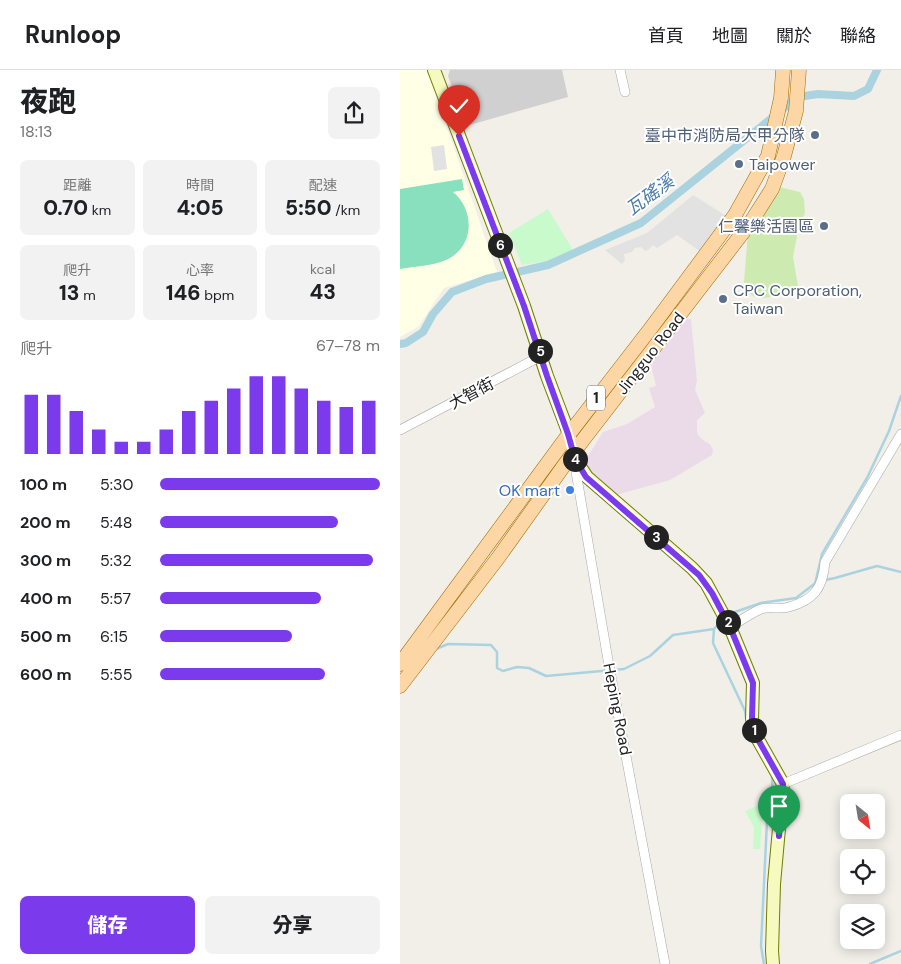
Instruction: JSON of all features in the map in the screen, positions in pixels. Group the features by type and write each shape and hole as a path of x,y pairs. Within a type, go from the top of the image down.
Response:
{"main road":[{"name":"Jingguo Road","path":"400,664 568,434 651,328 735,215 768,156 779,107 783,70"},
{"name":"Jingguo Road","path":"400,686 498,558 573,453 750,222 772,189 784,156 796,111 799,70"}],"street":[{"path":"434,70 524,306 578,465 586,477 699,575 724,614 753,683 752,718 756,736 783,784 774,884 772,951 774,964"},
{"path":"620,70 625,92"},
{"name":"大智街","path":"400,430 541,356"},
{"path":"730,627 763,609 788,607 810,598 820,587 825,562 901,434"},
{"name":"Heping Road","path":"573,453 608,660 665,964"},
{"path":"783,784 901,735"}],"shaded area":[{"path":"400,70 427,70 497,272 444,288 418,327 400,337"},
{"path":"450,70 562,70 568,97 466,126 448,76"},
{"path":"444,145 447,169 434,171 431,147"},
{"path":"693,195 728,217 701,252 677,235 657,248 653,245 645,251 641,247 635,248 632,252 624,254 625,260 622,264 605,250 647,233"},
{"path":"686,319 691,319 697,381 695,390 705,413 697,420 697,431 704,441 710,444 713,450 712,455 670,480 616,495 583,464 603,432 627,424 655,407 649,388 656,386 651,365"}],"green space":[{"path":"462,179 464,190 453,192 465,208 468,218 467,238 462,246 456,254 441,262 400,269 400,189"},
{"path":"779,187 800,192 804,199 805,213 799,226 793,257 798,286 776,295 760,298 753,296 748,291 744,282 748,232"},
{"path":"548,209 573,250 548,261 522,265 509,233"},
{"path":"769,801 762,820 760,849 753,849 754,827 745,811"}],"waterway":[{"name":"瓦磘溪","path":"400,344 406,343 423,332 433,314 452,292 486,279 548,265 641,223 798,97 818,94 854,96 868,89 877,70"},
{"path":"815,584 822,554 867,478 889,431 901,396"},
{"path":"825,580 877,566 901,572"},
{"path":"729,614 761,603 796,598 818,581"},
{"path":"436,649 448,644 491,645 497,652 497,668 503,671 517,667 529,668 546,676 624,669 650,656 673,635 714,629 721,621"},
{"path":"714,629 713,643 745,711 746,718"},
{"path":"764,964 761,946 767,821 773,806 772,777"},
{"path":"870,964 901,951"}],"place":[{"name":"臺中市消防局大甲分隊","path":"815,135"},
{"name":"Taipower","path":"739,164"},
{"name":"仁馨樂活園區","path":"824,226"},
{"name":"CPC Corporation, Taiwan","path":"723,299"},
{"name":"OK mart","path":"570,490"}],"route":[{"path":"459,136 524,306 578,465 586,477 699,575 712,593 730,627 753,683 753,728 783,784 779,836"}]}
